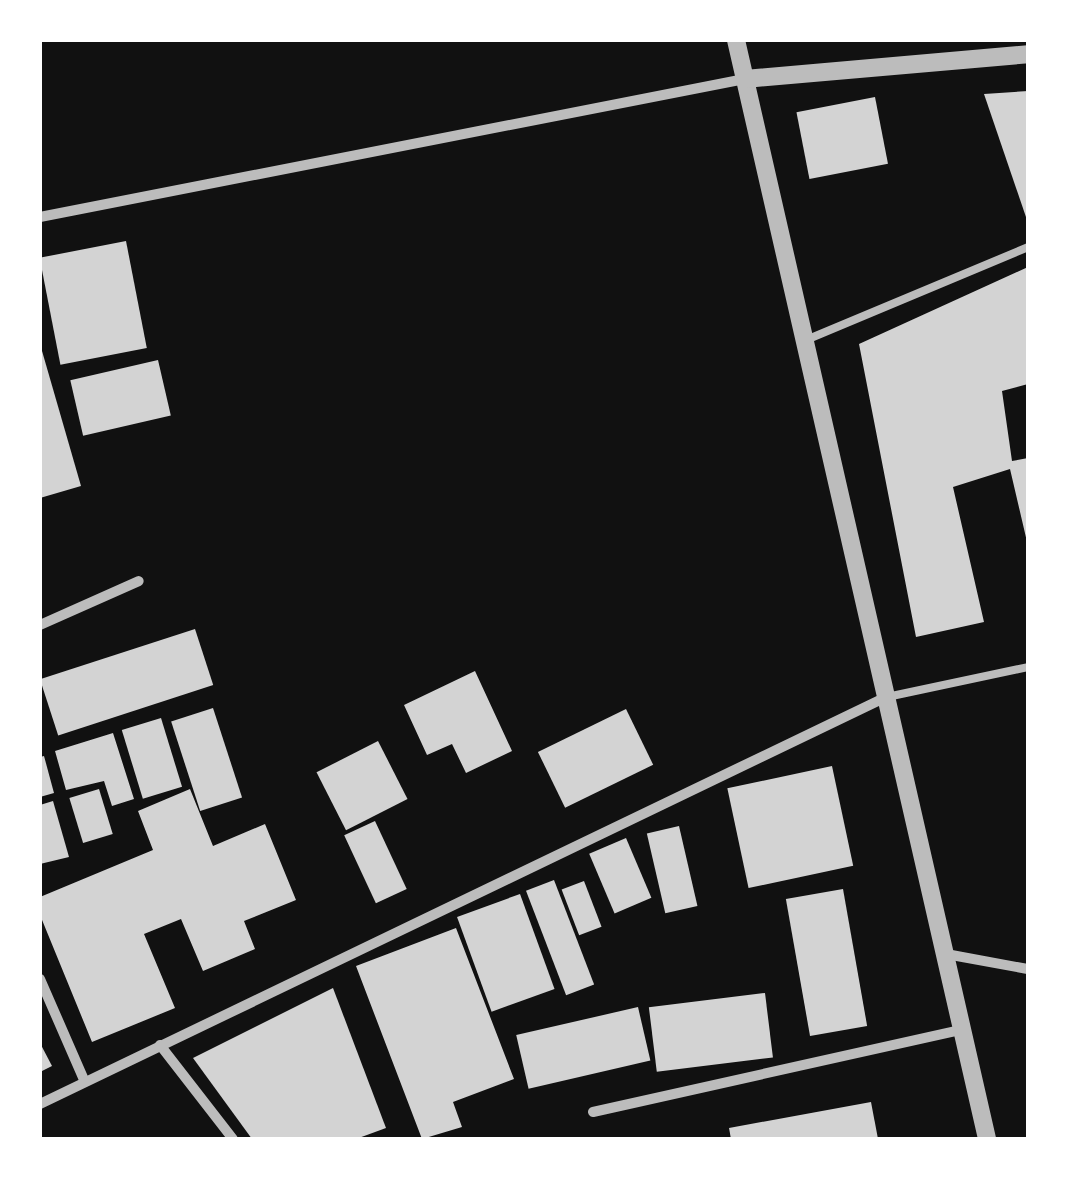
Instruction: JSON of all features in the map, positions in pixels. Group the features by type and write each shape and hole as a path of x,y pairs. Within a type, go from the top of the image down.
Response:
{"street":[{"path":"736,40 987,1139"},
{"path":"40,217 745,79 1028,54"},
{"path":"40,625 139,582"},
{"path":"40,1104 887,696"},
{"path":"946,954 1028,969"},
{"path":"40,978 85,1082"},
{"path":"594,1112 962,1030"},
{"path":"160,1046 233,1139"}],"lane":[{"path":"805,341 1028,247"},
{"path":"887,696 1028,667"}],"building":[{"path":"1028,91 1028,220 1027,220 984,94"},
{"path":"875,97 888,164 809,179 796,112"},
{"path":"126,241 147,348 60,365 40,258"},
{"path":"1028,267 1028,384 1002,391 1012,461 1028,458 1028,546 1010,469 953,487 984,622 916,637 859,344"},
{"path":"40,344 81,486 40,498"},
{"path":"158,360 171,416 83,436 70,380"},
{"path":"195,629 213,685 58,735 40,679"},
{"path":"475,671 512,751 466,773 452,744 427,755 404,705"},
{"path":"213,708 242,797 200,811 171,722"},
{"path":"626,709 653,765 565,808 538,752"},
{"path":"161,718 182,787 143,799 122,730"},
{"path":"113,733 134,799 112,806 104,781 66,790 55,751"},
{"path":"378,741 408,799 346,830 317,772"},
{"path":"44,756 54,793 40,797 40,757"},
{"path":"832,766 853,866 749,888 727,788"},
{"path":"99,789 113,834 83,843 69,798"},
{"path":"190,789 213,846 265,824 296,900 244,921 255,949 203,971 181,919 144,934 175,1008 92,1042 40,915 40,897 153,850 138,811"},
{"path":"53,801 69,857 40,864 40,805"},
{"path":"375,821 407,889 376,903 344,835"},
{"path":"679,826 697,906 665,913 647,833"},
{"path":"626,838 651,898 615,913 589,854"},
{"path":"554,880 594,985 566,995 526,891"},
{"path":"584,881 602,927 579,935 562,890"},
{"path":"843,889 867,1026 810,1036 786,899"},
{"path":"520,894 555,989 492,1012 457,917"},
{"path":"456,928 514,1079 453,1102 462,1127 422,1139 356,966"},
{"path":"333,988 386,1128 356,1139 252,1139 193,1058"},
{"path":"765,993 773,1058 657,1072 649,1007"},
{"path":"638,1007 650,1061 529,1089 516,1035"},
{"path":"40,1043 52,1066 40,1072"},
{"path":"871,1102 878,1139 731,1139 729,1128"}]}
